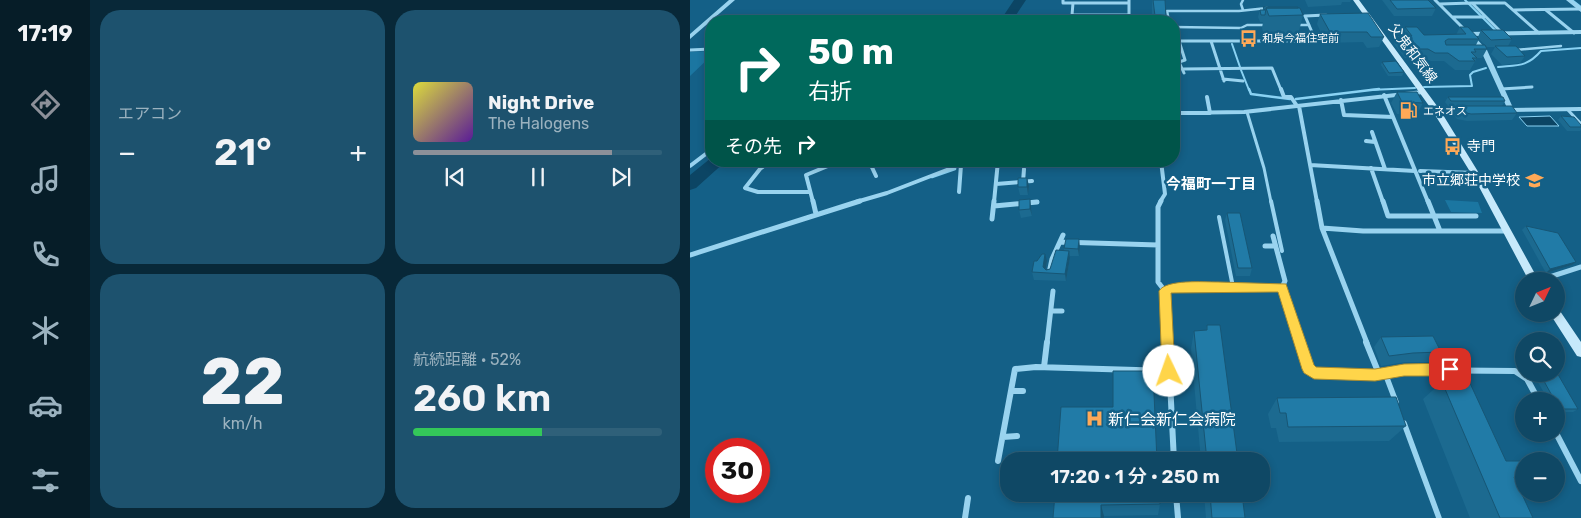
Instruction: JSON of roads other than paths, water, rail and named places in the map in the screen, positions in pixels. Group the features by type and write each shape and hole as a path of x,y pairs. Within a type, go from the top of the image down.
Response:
{"main road":[{"name":"父鬼和気線","path":"1356,0 1364,15 1436,110 1475,173 1531,272"},
{"path":"1561,322 1581,352"}],"street":[{"path":"715,15 732,0"},
{"path":"1063,0 1063,3 1129,1 1129,15 1072,15 1073,3"},
{"path":"1436,0 1484,50 1511,110"},
{"path":"1569,0 1581,10"},
{"path":"1440,4 1505,2 1539,33"},
{"path":"1471,4 1482,17 1502,33"},
{"path":"1514,10 1581,10"},
{"path":"1546,10 1574,32"},
{"path":"1180,41 1313,40 1315,39 1305,16 1334,15"},
{"path":"1453,17 1482,17"},
{"path":"690,37 705,24"},
{"path":"1468,34 1581,32"},
{"path":"1211,41 1223,80 1236,83 1243,81"},
{"path":"1180,44 1186,60 1180,62"},
{"path":"690,50 705,49"},
{"path":"1269,63 1284,97 1292,97 1298,106 1322,228 1382,374 1398,408"},
{"path":"1180,64 1183,71 1220,68 1272,68"},
{"path":"1501,89 1532,87"},
{"path":"1180,113 1247,112 1384,94 1423,92"},
{"path":"1384,94 1440,231"},
{"path":"1207,97 1210,112"},
{"path":"1341,100 1344,115 1393,117"},
{"path":"1503,110 1581,109"},
{"path":"1436,110 1468,110"},
{"path":"1372,132 1385,169"},
{"path":"1366,141 1375,142"},
{"path":"690,166 705,155"},
{"path":"1310,165 1475,173"},
{"path":"762,167 745,188 758,192 810,192"},
{"path":"816,214 806,175 825,167"},
{"path":"872,167 876,176"},
{"path":"690,255 887,193 956,167"},
{"path":"959,192 961,167"},
{"path":"992,218 997,167"},
{"path":"1162,167 1165,194 1158,207 1158,282 1165,291 1174,452"},
{"path":"1371,168 1388,216 1476,216"},
{"path":"1023,182 1024,169"},
{"path":"996,184 1032,181"},
{"path":"994,206 1037,202"},
{"path":"1016,210 1017,204"},
{"path":"1322,228 1363,231 1506,231"},
{"path":"1049,273 1052,259 1063,235"},
{"path":"1273,236 1285,281 1282,288 1308,369 1314,373 1382,374 1413,370 1515,371 1527,379 1534,392"},
{"path":"1111,237 1111,244"},
{"path":"1060,242 1158,245"},
{"path":"1265,246 1275,246"},
{"path":"1565,272 1581,267"},
{"path":"1165,291 1169,288 1282,288"},
{"path":"1044,367 1053,291"},
{"path":"1051,311 1062,311"},
{"path":"998,460 1015,370 1044,367 1169,371"},
{"path":"1012,391 1023,391"},
{"path":"1402,417 1438,518"},
{"path":"1003,436 1017,436"},
{"path":"1561,442 1581,480"},
{"path":"965,518 968,498"},
{"path":"1177,502 1178,518"}],"lane":[{"path":"1243,0 1241,4 1243,10"},
{"path":"1164,8 1168,15"},
{"path":"1167,11 1239,11 1274,8"},
{"path":"1302,13 1306,16"},
{"path":"1291,25 1309,24"},
{"path":"1180,27 1241,28 1247,25 1273,25"},
{"path":"1512,50 1561,46"},
{"path":"1568,110 1581,124"},
{"path":"1247,112 1264,168 1282,251"},
{"path":"1219,217 1232,287"}],"waterway":[{"path":"1010,15 1020,0"},
{"path":"1465,0 1496,31"},
{"path":"1572,0 1581,7"},
{"path":"1232,44 1240,67"},
{"path":"1498,67 1527,63 1541,51 1581,48"},
{"path":"1424,87 1472,86 1470,75 1473,72 1486,68"},
{"path":"1241,70 1249,90"},
{"path":"1372,90 1415,88"},
{"path":"1249,89 1251,94 1290,99"},
{"path":"1372,90 1379,89"},
{"path":"1296,99 1372,90"},
{"path":"690,184 711,167"},
{"path":"932,177 955,169"}],"place":[{"name":"和泉今福住宅前","path":"1248,38"},
{"name":"エネオス","path":"1409,111"},
{"name":"寺門","path":"1453,146"},
{"name":"市立郷荘中学校","path":"1534,180"},
{"name":"新仁会新仁会病院","path":"1094,419"}],"district":[{"name":"今福町一丁目","path":"1211,184"}]}
